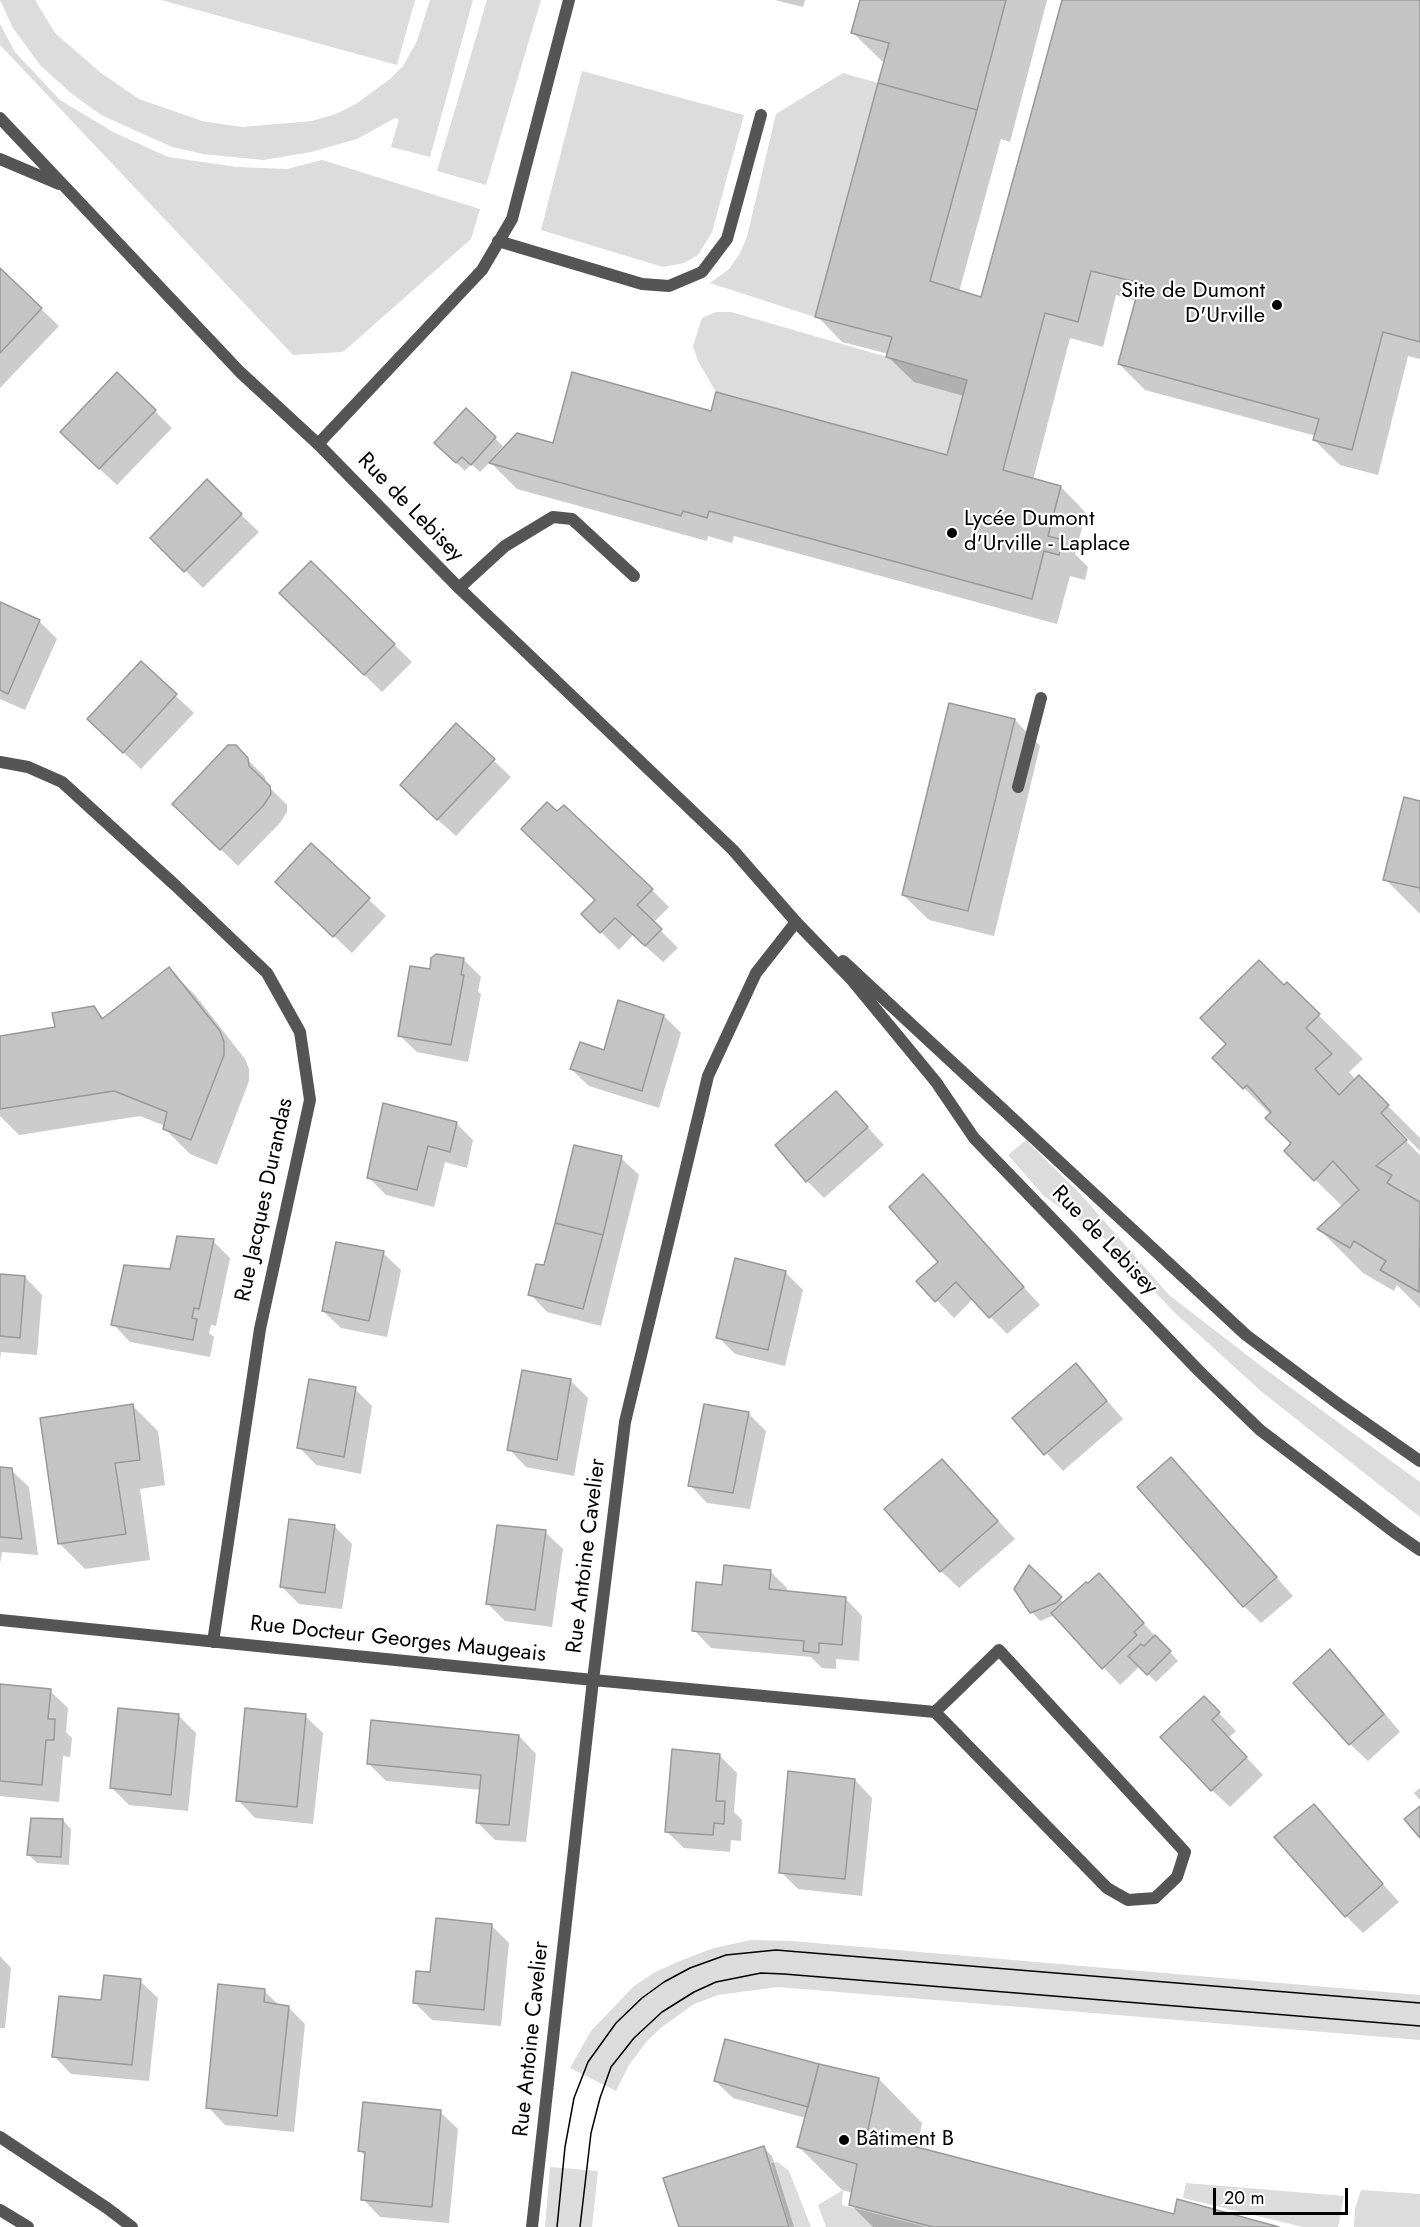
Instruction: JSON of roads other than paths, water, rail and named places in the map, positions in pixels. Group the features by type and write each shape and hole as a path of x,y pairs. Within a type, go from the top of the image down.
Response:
{"street":[{"path":"318,444 482,270 512,219 569,0"},
{"path":"498,241 642,284 669,286 702,272 727,239 761,115"},
{"name":"Rue de Lebisey","path":"0,118 240,372 318,444 459,588 733,850 880,1013 936,1082 974,1138 1202,1373 1260,1430 1420,1550"},
{"path":"0,130 15,135"},
{"path":"0,159 66,187"},
{"path":"459,588 505,546 553,517 572,519 634,576"},
{"path":"1018,786 1041,698"},
{"name":"Rue Jacques Durandas","path":"0,762 28,767 62,782 176,886 267,974 300,1032 310,1100 260,1329 213,1642"},
{"name":"Rue de Lebisey","path":"796,922 859,974 1246,1335 1420,1461"},
{"name":"Rue Antoine Cavelier","path":"532,2227 592,1680 625,1422 708,1076 756,973 796,922"},
{"name":"Rue Docteur Georges Maugeais","path":"0,1620 935,1712"},
{"path":"999,1650 1185,1852 1177,1877 1155,1898 1128,1900 1107,1888 935,1712 999,1650"},
{"path":"0,2138 132,2227"},
{"path":"0,2210 28,2227"}],"tram line":[{"path":"557,2227 565,2147 574,2098 588,2062 616,2023 642,1998 664,1982 690,1968 726,1955 776,1950 1420,2003"},
{"path":"580,2227 591,2133 611,2067 634,2038 662,2012 694,1992 716,1982 761,1973 784,1974 1420,2026"}],"place":[{"name":"Site de Dumont D'Urville","path":"1277,305"},
{"name":"Lycée Dumont d'Urville - Laplace","path":"952,533"},
{"name":"Bâtiment B","path":"844,2140"}]}
